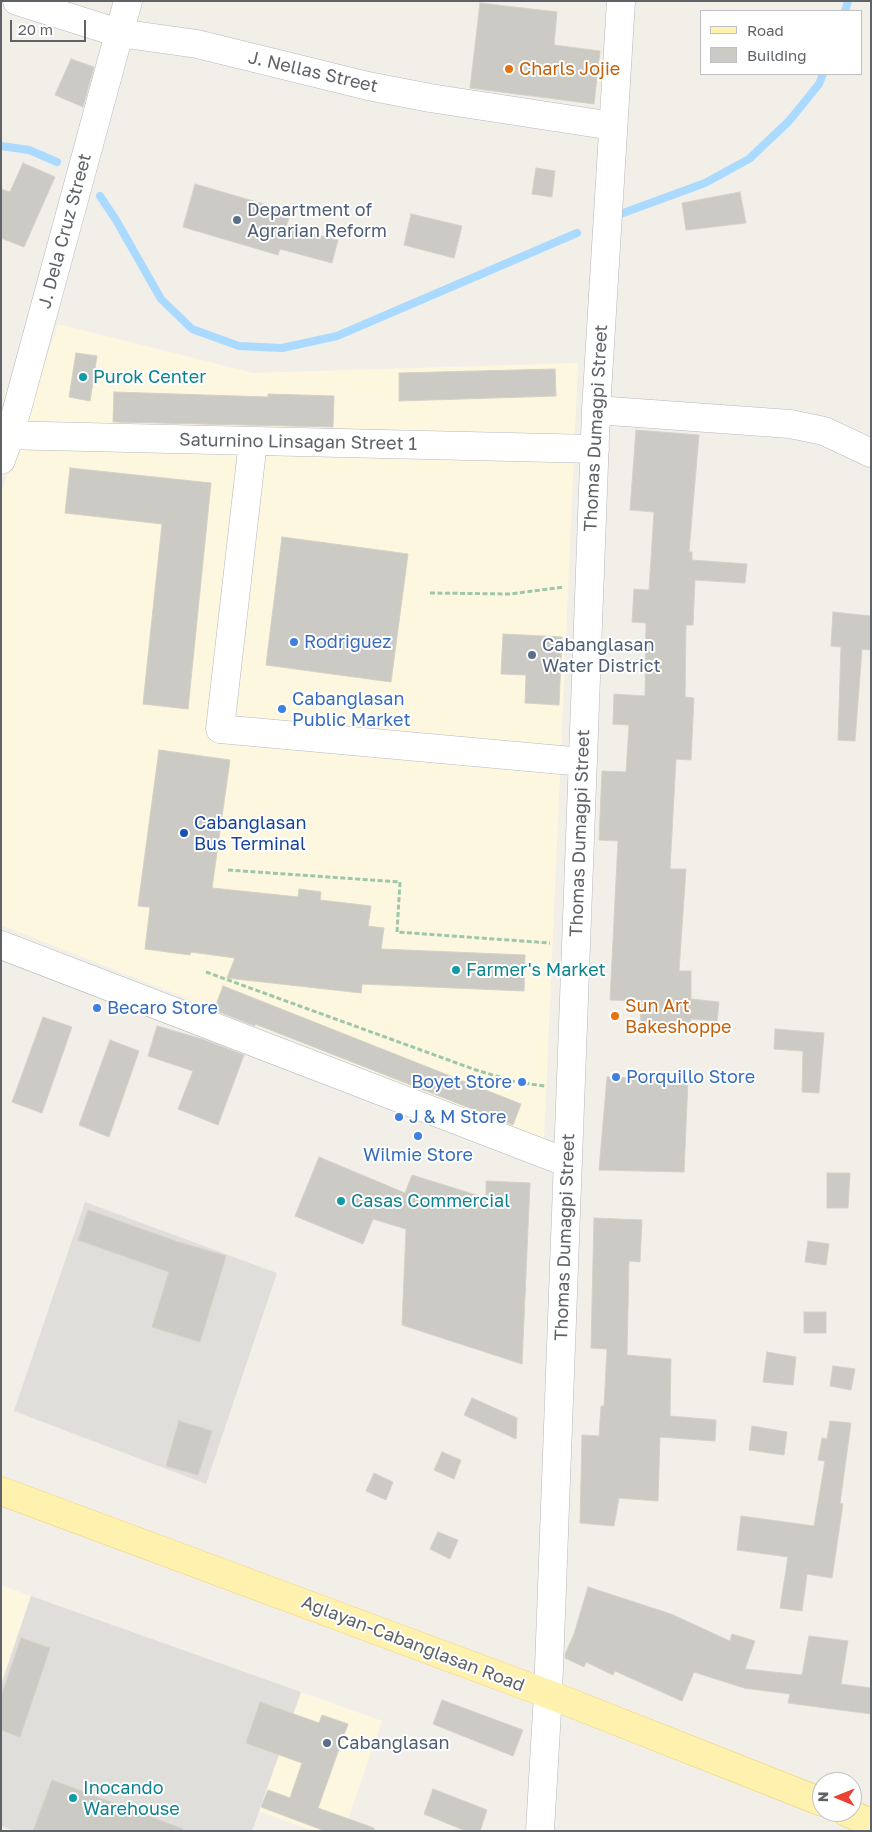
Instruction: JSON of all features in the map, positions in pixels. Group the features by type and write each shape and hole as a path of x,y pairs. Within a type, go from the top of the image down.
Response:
{"main road":[{"name":"Aglayan-Cabanglasan Road","path":"1,1491 548,1694 812,1798"}],"street":[{"name":"J. Nellas Street","path":"18,1 119,33 197,44 368,86 430,98 613,126"},
{"name":"J. Dela Cruz Street","path":"4,444 128,1"},
{"name":"Thomas Dumagpi Street","path":"540,1831 548,1694 596,410 621,1"},
{"path":"596,410 790,424 824,431 871,453"},
{"name":"Saturnino Linsagan Street 1","path":"4,444 253,441 595,449"},
{"path":"253,441 220,729 583,762"},
{"path":"1,945 568,1163"}],"path":[{"path":"430,593 510,594 590,582"},
{"path":"228,870 400,882 397,932 576,945"},
{"path":"206,972 498,1077 534,1085 570,1089"}],"shaded area":[{"name":"Cabanglasan Public Market","path":"58,324 253,373 578,363 544,1139 1,925 1,494"},
{"path":"85,1202 277,1273 206,1484 14,1411"},
{"path":"1,1585 31,1596 1,1685"},
{"path":"31,1596 301,1692 252,1831 14,1831 1,1826 1,1685"},
{"path":"301,1692 382,1721 344,1831 313,1831 259,1811"}],"building":[{"path":"480,3 557,12 554,45 600,51 594,104 470,88"},
{"path":"71,59 94,67 83,107 55,95"},
{"path":"23,163 55,177 24,247 1,238 1,189 10,192"},
{"path":"536,168 555,171 552,197 532,194"},
{"name":"Department of Agrarian Reform","path":"195,184 291,212 286,227 338,240 332,263 280,249 278,255 183,227"},
{"path":"740,192 746,223 686,230 682,203"},
{"path":"411,214 462,226 454,258 404,245"},
{"name":"Purok Center","path":"76,353 97,356 90,401 69,397"},
{"path":"555,369 556,396 399,401 399,373"},
{"path":"114,392 268,397 268,394 334,396 333,427 113,422"},
{"path":"636,430 699,435 689,552 692,552 692,560 747,564 745,583 695,580 693,625 686,625 685,697 694,698 691,760 676,759 670,869 686,869 679,971 691,971 691,999 719,1002 717,1021 691,1019 691,1023 641,1024 640,1001 610,1000 618,841 599,840 602,771 626,772 629,725 613,724 614,694 645,696 646,623 632,622 634,589 649,590 654,512 630,510"},
{"path":"70,468 211,483 188,709 143,704 162,524 65,513"},
{"path":"282,537 408,554 391,682 266,665"},
{"path":"833,612 871,616 871,650 862,649 855,741 838,740 841,647 831,646"},
{"name":"Cabanglasan Water District","path":"503,634 562,637 559,705 525,703 526,675 501,674"},
{"path":"159,750 230,760 212,888 298,897 299,889 321,892 320,900 371,906 368,926 384,928 381,949 525,955 524,991 362,984 361,993 227,978 235,958 191,952 190,955 145,949 150,907 138,906"},
{"path":"223,986 521,1104 513,1125 255,1024 255,1026 214,1010"},
{"path":"43,1017 72,1027 42,1113 12,1102"},
{"path":"157,1026 202,1039 244,1055 218,1125 178,1109 193,1071 148,1056"},
{"path":"775,1029 824,1033 819,1093 802,1092 803,1051 774,1049"},
{"path":"110,1040 139,1051 109,1137 79,1125"},
{"path":"607,1077 688,1080 684,1172 599,1170"},
{"path":"319,1157 405,1193 412,1175 486,1198 486,1181 530,1183 522,1364 402,1325 406,1229 373,1219 363,1244 295,1216"},
{"path":"827,1173 850,1173 848,1208 827,1208"},
{"path":"88,1210 178,1242 226,1256 200,1342 152,1327 169,1272 78,1240"},
{"path":"594,1218 642,1220 640,1262 629,1261 627,1355 671,1359 670,1416 716,1420 715,1441 660,1437 658,1501 619,1498 614,1526 580,1523 582,1435 599,1436 601,1406 604,1406 607,1349 591,1348"},
{"path":"808,1241 829,1244 826,1265 805,1262"},
{"path":"804,1312 826,1312 826,1333 804,1333"},
{"path":"767,1352 796,1357 793,1385 763,1382"},
{"path":"833,1366 855,1369 851,1390 830,1386"},
{"path":"472,1398 517,1418 516,1439 464,1415"},
{"path":"179,1421 212,1431 198,1475 166,1466"},
{"path":"830,1421 851,1423 840,1503 843,1504 832,1578 807,1574 802,1611 780,1608 788,1557 737,1550 741,1516 814,1526 825,1461 818,1460 822,1438 827,1439"},
{"path":"752,1426 787,1432 784,1455 749,1450"},
{"path":"442,1452 461,1460 454,1479 434,1470"},
{"path":"374,1473 393,1482 386,1500 366,1491"},
{"path":"438,1532 458,1540 450,1559 430,1549"},
{"path":"588,1587 671,1614 730,1641 732,1634 755,1641 745,1669 802,1675 809,1636 848,1641 841,1684 871,1688 871,1714 788,1703 790,1694 744,1688 694,1672 682,1701 615,1671 613,1675 586,1662 584,1667 565,1658 565,1654 574,1634"},
{"path":"21,1638 50,1648 20,1737 1,1730 1,1697"},
{"path":"442,1700 523,1730 513,1756 433,1724"},
{"path":"260,1702 319,1723 322,1715 348,1724 318,1808 374,1828 374,1831 325,1831 261,1807 268,1790 290,1798 302,1763 246,1743"},
{"name":"Inocando Warehouse","path":"52,1780 183,1829 182,1831 33,1831"},
{"path":"433,1789 487,1810 480,1831 466,1831 424,1814"}],"waterway":[{"path":"845,10 848,1"},
{"path":"615,216 705,183 749,159 789,121 819,84 823,75"},
{"path":"1,146 29,150 57,162"},
{"path":"100,196 116,220 161,299 192,329 239,346 282,348 337,336 577,233"}],"place":[{"name":"Charls Jojie","path":"509,69"},
{"name":"Department of Agrarian Reform","path":"237,220"},
{"name":"Purok Center","path":"83,377"},
{"name":"Rodriguez","path":"294,642"},
{"name":"Cabanglasan Water District","path":"532,655"},
{"name":"Cabanglasan Public Market","path":"282,709"},
{"name":"Cabanglasan Bus Terminal","path":"184,833"},
{"name":"Farmer's Market","path":"456,970"},
{"name":"Becaro Store","path":"97,1008"},
{"name":"Sun Art Bakeshoppe","path":"615,1016"},
{"name":"Porquillo Store","path":"616,1077"},
{"name":"Boyet Store","path":"522,1082"},
{"name":"J & M Store","path":"399,1117"},
{"name":"Wilmie Store","path":"418,1136"},
{"name":"Casas Commercial","path":"341,1201"},
{"name":"Cabanglasan","path":"327,1743"},
{"name":"Inocando Warehouse","path":"73,1798"}]}
